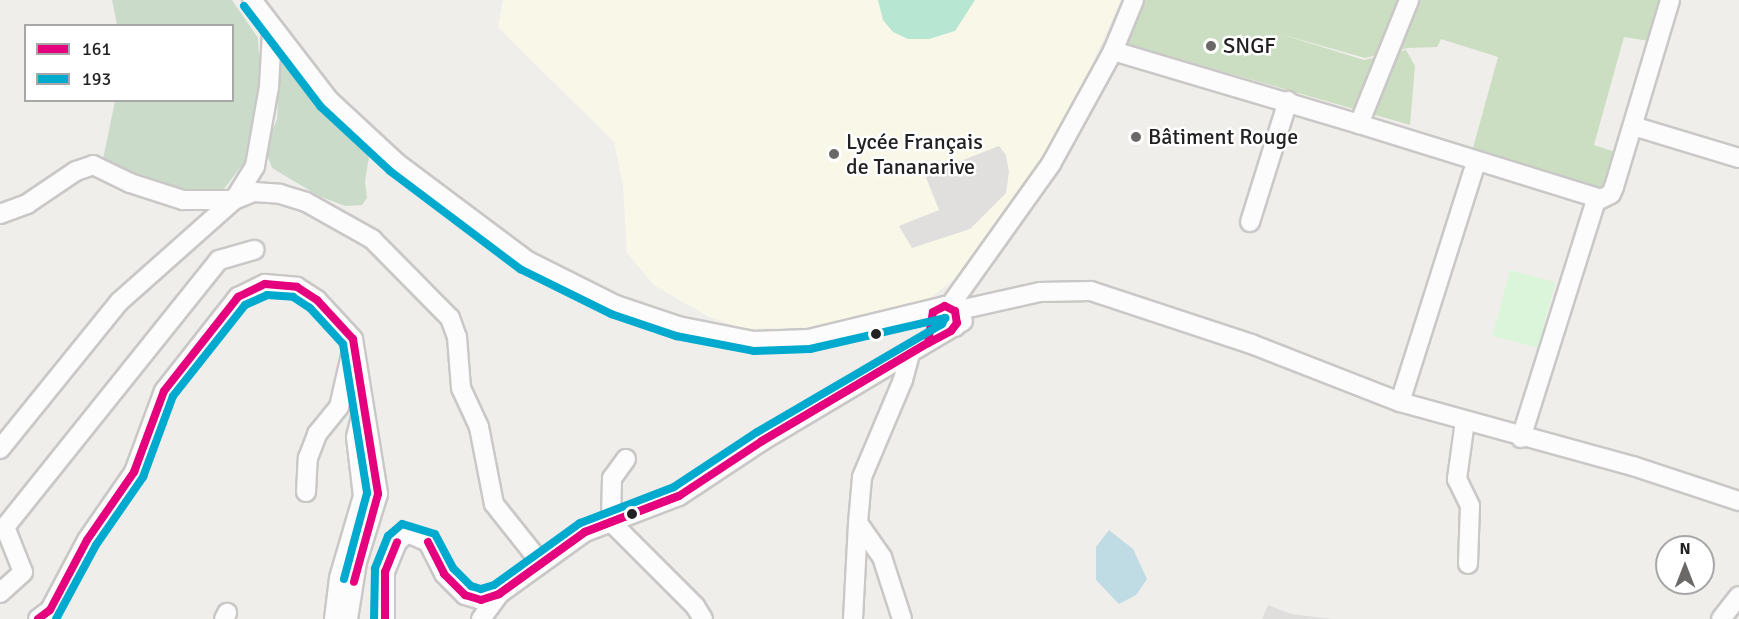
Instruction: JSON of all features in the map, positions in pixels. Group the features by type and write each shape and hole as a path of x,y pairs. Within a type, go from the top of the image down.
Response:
{"street":[{"path":"252,0 272,31 329,100 397,163 526,260 616,305 678,326 754,341 809,339 908,316 942,323 980,307 1040,292 1091,291 1251,344 1400,402 1521,438 1634,466 1739,501"},
{"path":"481,619 499,594 585,532 679,496 762,441 909,357 942,323 1051,164 1113,51 1134,0"},
{"path":"1359,124 1409,0"},
{"path":"1113,51 1288,102 1596,200 1611,194 1670,0"},
{"path":"0,449 119,302 234,200 255,166 269,87 272,31"},
{"path":"1250,222 1288,102"},
{"path":"1633,126 1739,158"},
{"path":"1400,402 1476,162"},
{"path":"0,214 27,204 76,171 93,165 130,183 183,200 234,200 254,192 280,194 306,202 372,239 441,307 454,328 461,388 479,427 494,504 541,563"},
{"path":"1521,438 1596,200"},
{"path":"0,593 23,572 5,527 219,260 255,250"},
{"path":"38,619 50,610 87,540 134,472 164,391 238,297 265,284 297,287 336,316 353,339 366,403 378,494 357,562 348,619"},
{"path":"306,492 308,458 317,434 339,407 348,381 353,339"},
{"path":"853,619 862,477 903,380 909,357"},
{"path":"334,619 339,578 363,496 356,436 366,403"},
{"path":"1465,422 1457,479 1470,506 1468,564"},
{"path":"626,459 612,478 611,522 695,606 704,619"},
{"path":"858,523 882,557 902,619"},
{"path":"385,619 385,572 397,543 407,533 428,542 444,574 465,596 481,600 499,594"},
{"path":"1721,619 1739,596"}],"shaded area":[{"name":"Lycée Français de Tananarive","path":"503,0 1121,0 1046,166 964,272 922,304 840,327 743,329 707,316 654,285 627,253 623,186 614,142 498,27"},
{"path":"999,146 1006,155 1009,172 1006,193 970,229 912,248 899,226 939,210 925,175"},
{"path":"1268,605 1291,614 1332,619 1262,619"}],"green space":[{"path":"112,0 232,0 258,38 261,90 248,157 221,193 166,189 103,159 115,102 234,102 234,24 117,24"},
{"path":"878,0 975,0 955,31 929,39 908,39 893,32 883,20"},
{"path":"1143,0 1661,0 1649,41 1624,37 1594,145 1615,152 1601,189 1473,148 1498,57 1441,39 1437,47 1408,48 1365,58 1277,33 1364,60 1406,50 1415,66 1410,125 1123,43"},
{"path":"280,61 369,157 365,181 367,198 362,205 345,206 319,196 272,168 265,149 277,119"},
{"path":"1510,270 1555,282 1538,348 1492,336"}],"water":[{"path":"1109,530 1133,549 1147,579 1136,595 1119,604 1096,580 1096,547"}],"transit line":[{"name":"193","path":"244,6 321,107 390,171 520,269 611,314 676,336 754,351 810,349 945,318 942,324 757,432 674,487 580,523 494,585 481,589 471,586 453,568 435,534 402,524 388,536 375,569 374,619"},
{"name":"161","path":"38,619 50,610 87,540 134,472 164,391 238,297 265,284 297,287 317,300 353,339 378,494 354,582"},
{"name":"193","path":"56,619 96,545 143,477 173,396 245,305 267,295 293,297 310,308 343,344 367,493 344,579"},
{"name":"161","path":"945,306 955,311 957,323 951,331 928,343 933,312 945,306"},
{"name":"161","path":"762,441 928,343"},
{"name":"161","path":"762,441 928,343"},
{"name":"161","path":"679,496 762,441"},
{"name":"161","path":"585,532 679,496"},
{"name":"161","path":"585,532 679,496"},
{"name":"161","path":"499,594 585,532"},
{"name":"161","path":"499,594 585,532"},
{"name":"161","path":"385,619 385,572 397,542"},
{"name":"161","path":"428,542 444,574 465,595 481,600 499,594"}],"place":[{"name":"SNGF","path":"1211,46"},
{"name":"Bâtiment Rouge","path":"1136,137"},
{"name":"Lycée Français de Tananarive","path":"834,154"}]}
